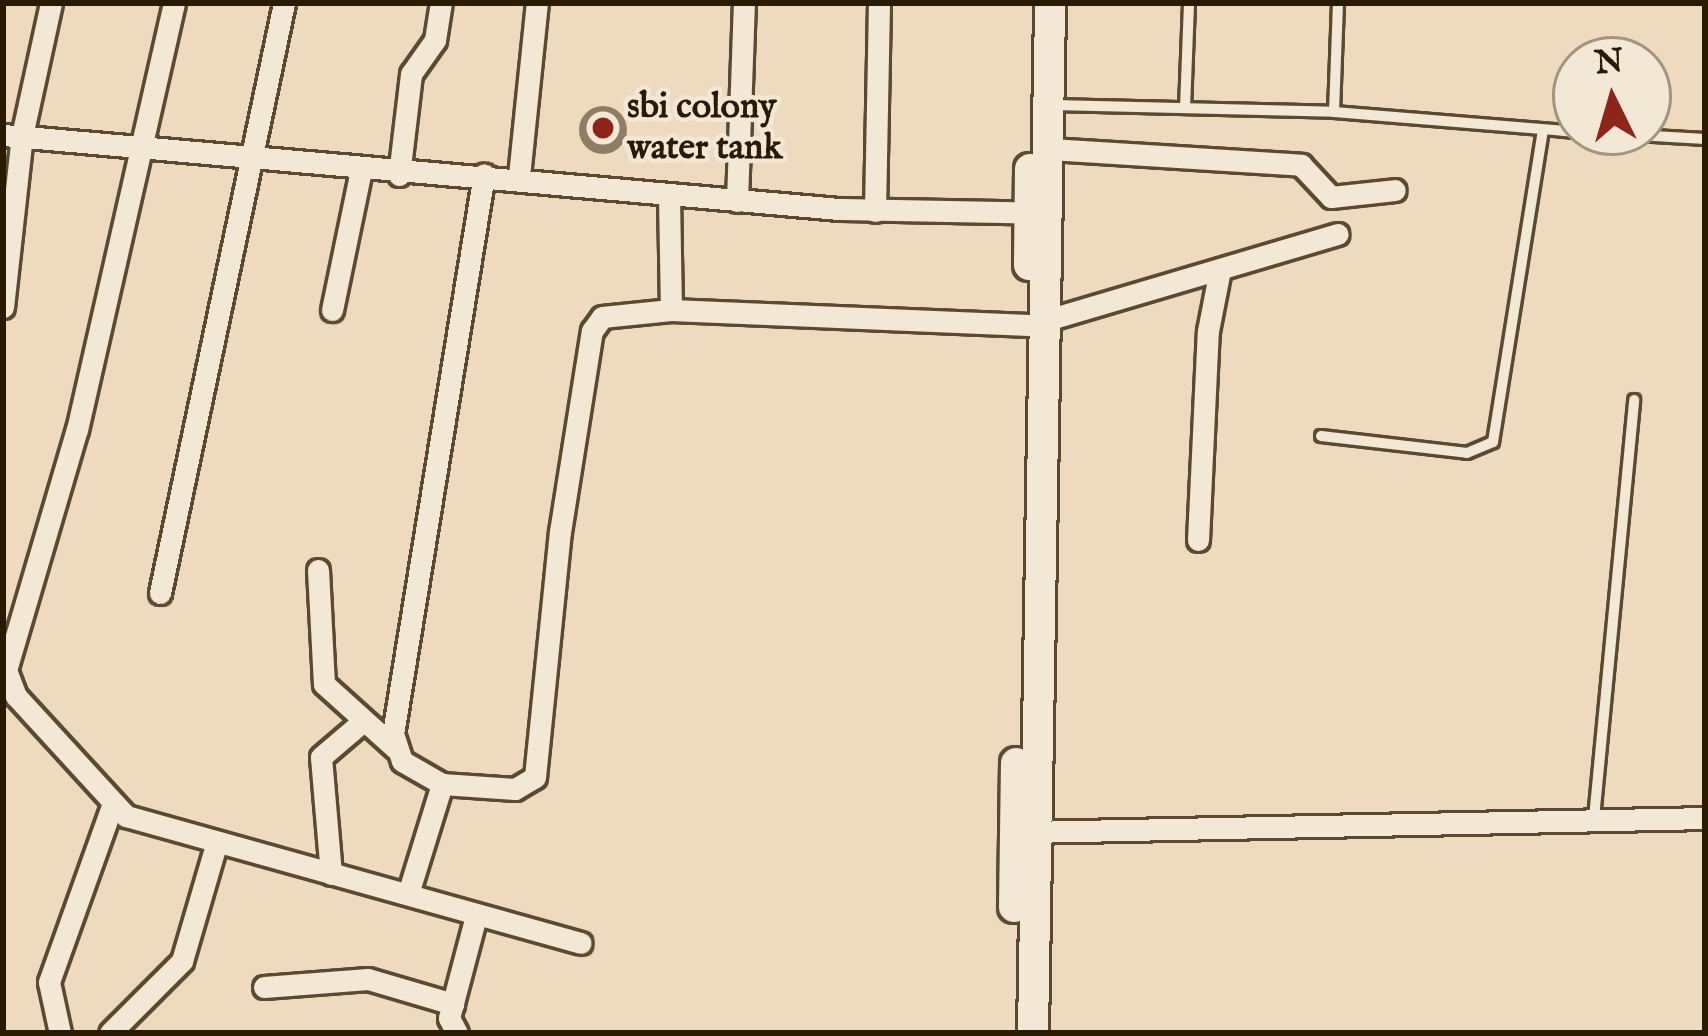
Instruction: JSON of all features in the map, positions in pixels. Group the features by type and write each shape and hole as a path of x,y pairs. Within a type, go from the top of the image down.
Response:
{"main road":[{"path":"1014,1033 1025,832 1040,214 1032,3"},
{"path":"1040,214 1050,149 1050,3"},
{"path":"1025,832 1034,1033"}],"street":[{"path":"3,307 12,135 51,3"},
{"path":"174,3 136,148 77,428 10,633 6,670 16,696 126,816 216,845 581,943"},
{"path":"160,593 247,159 284,3"},
{"path":"399,175 410,74 435,40 441,3"},
{"path":"519,176 537,3"},
{"path":"737,201 744,3"},
{"path":"875,211 879,3"},
{"path":"12,135 399,175 519,176 669,196 875,211 1040,214"},
{"path":"1050,149 1301,165 1330,197 1396,190"},
{"path":"332,310 361,170"},
{"path":"395,748 484,174"},
{"path":"669,196 671,310"},
{"path":"319,570 324,684 362,722 442,784 515,789 535,777 592,332 608,314 671,310 1038,322 1338,234"},
{"path":"1198,540 1208,331 1220,269"},
{"path":"331,874 321,757 362,722"},
{"path":"408,894 416,848 442,784"},
{"path":"60,1033 49,982 113,803"},
{"path":"1025,832 1705,818"},
{"path":"110,1033 182,961 216,845"},
{"path":"457,1033 453,1004 476,916"},
{"path":"265,987 368,979 453,1004"}],"lane":[{"path":"1185,108 1189,3"},
{"path":"1334,112 1338,3"},
{"path":"1050,105 1334,112 1552,131"},
{"path":"1321,436 1467,453 1493,442 1543,131"},
{"path":"1672,138 1705,140"},
{"path":"1594,818 1634,400"}],"building":[{"name":"sbi colony water tank","path":"603,106 620,113 627,130 620,147 603,154 586,147 579,130 586,113"}],"place":[{"name":"sbi colony water tank","path":"603,128"}]}
